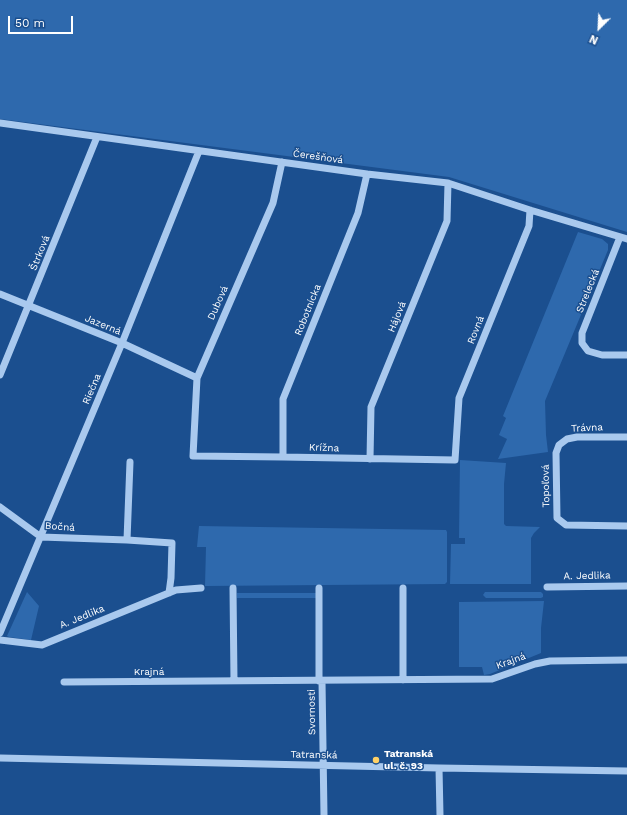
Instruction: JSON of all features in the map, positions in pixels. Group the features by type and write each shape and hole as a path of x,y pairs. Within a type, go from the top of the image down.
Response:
{"street":[{"name":"Čerešňová","path":"0,123 367,174 448,183 530,210 624,238"},
{"name":"Štrková","path":"0,375 97,137"},
{"name":"Riečna","path":"0,633 122,343 199,151"},
{"name":"Dubová","path":"193,456 197,378 273,203 282,162"},
{"name":"Robotnícka","path":"283,457 283,399 358,213 367,174"},
{"name":"Hájová","path":"370,459 371,407 447,221 448,183"},
{"name":"Rovná","path":"455,460 459,398 528,226 530,210"},
{"name":"Strelecká","path":"624,238 582,332 582,343 588,351 602,355 627,355"},
{"name":"Jazerná","path":"0,294 122,343 197,378"},
{"name":"Trávna","path":"556,453 559,445 567,439 577,437 627,437"},
{"name":"Topoľová","path":"556,453 557,518 566,525 627,526"},
{"name":"Krížna","path":"193,456 455,460"},
{"path":"127,540 130,462"},
{"name":"Bočná","path":"0,507 41,537 172,543 169,593"},
{"name":"A. Jedlika","path":"547,587 627,586"},
{"name":"A. Jedlika","path":"0,640 42,644 176,590 202,588"},
{"path":"233,588 234,682"},
{"path":"319,588 320,681"},
{"path":"403,588 403,680"},
{"name":"Krajná","path":"64,682 492,679 535,664 550,661 627,660"},
{"name":"Svornosti","path":"320,681 324,815"},
{"name":"Tatranská","path":"0,758 439,768 627,770"},
{"path":"439,768 440,815"}],"shaded area":[{"path":"0,0 627,0 627,232 449,177 0,119"},
{"path":"578,232 602,239 608,244 608,250 545,401 548,452 498,459 507,439 499,435 506,418 503,416"},
{"path":"460,460 506,463 504,484 504,524 506,526 540,527 531,538 531,584 450,584 451,544 465,544 465,538 459,538"},
{"path":"199,526 446,530 447,582 445,584 205,586 206,547 197,547"},
{"path":"27,592 39,606 31,640 9,637 7,636"},
{"path":"485,592 541,592 543,597 486,598 483,595"},
{"path":"237,593 316,593 316,598 237,598"},
{"path":"544,601 541,628 541,653 490,674 484,675 482,667 459,667 459,602"}],"place":[{"name":"Tatranská ul. č. 93","path":"376,760"}]}
